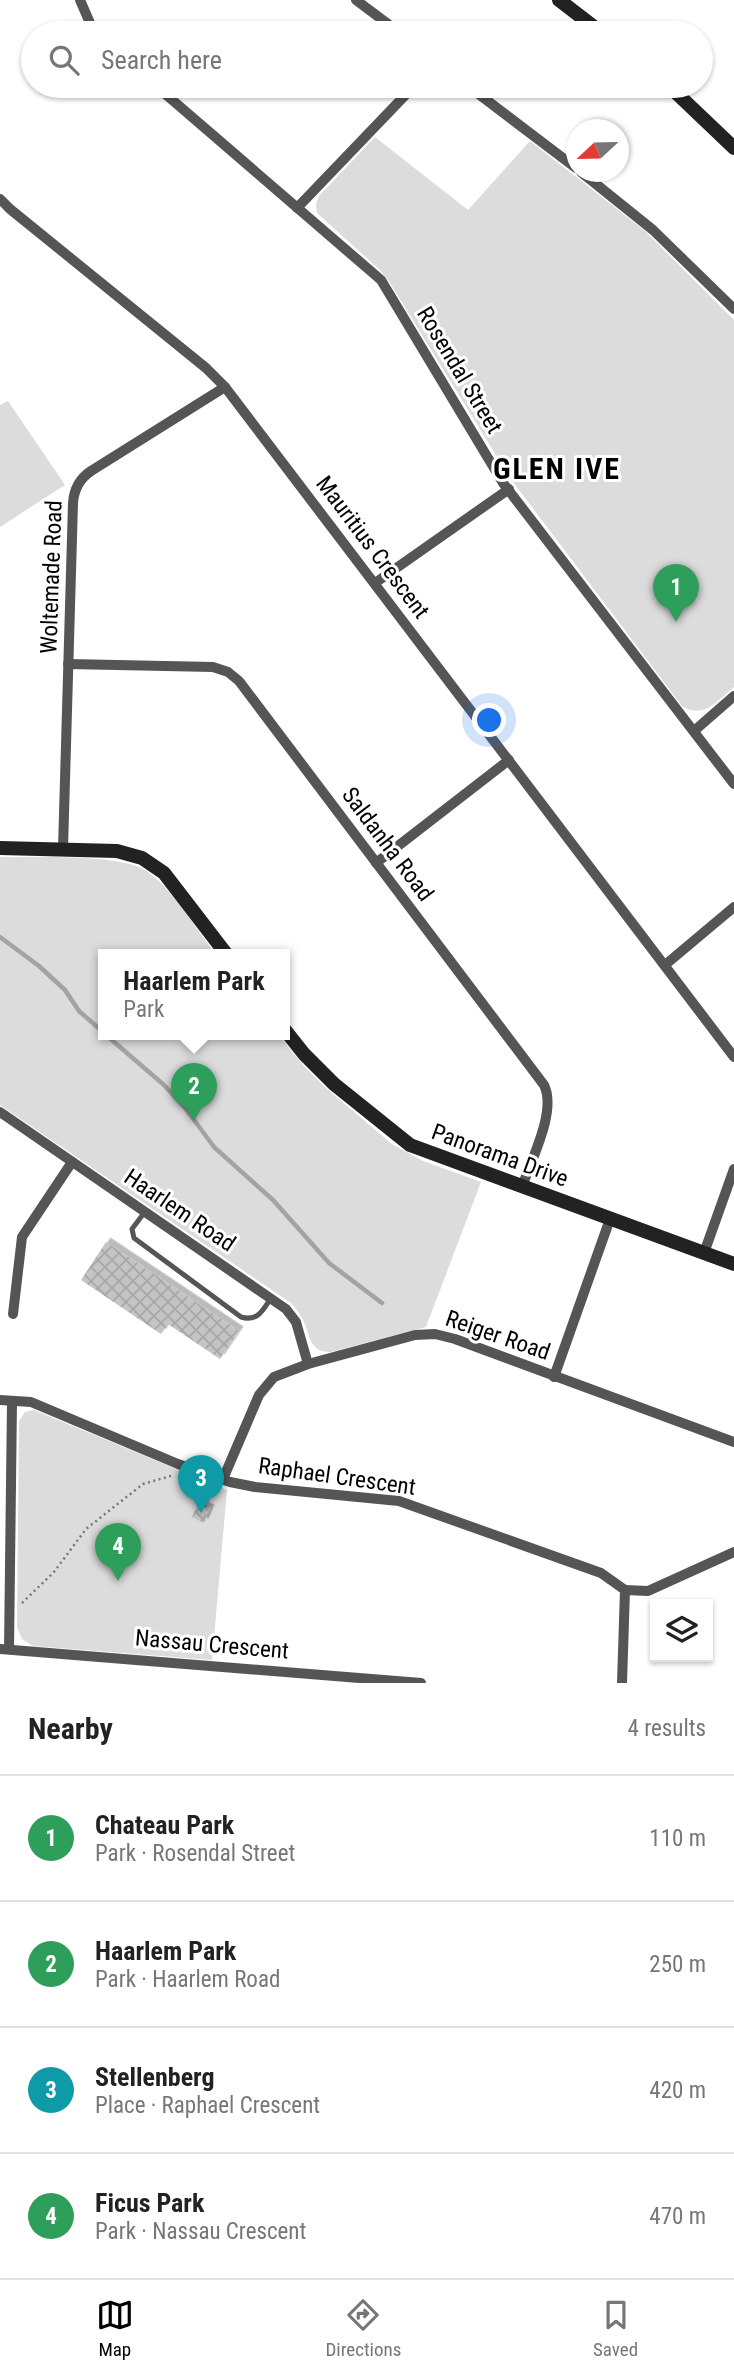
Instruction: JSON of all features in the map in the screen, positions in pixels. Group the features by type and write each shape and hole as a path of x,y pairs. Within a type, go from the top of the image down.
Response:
{"street":[{"path":"80,0 91,21"},
{"path":"356,0 384,21"},
{"path":"559,0 586,21"},
{"name":"Rosendal Street","path":"170,98 381,280 509,489 734,784"},
{"path":"298,208 403,98"},
{"path":"484,98 566,160"},
{"path":"682,98 734,148"},
{"path":"593,182 653,230 734,309"},
{"name":"Mauritius Crescent","path":"0,199 206,368 225,387 734,1056"},
{"path":"0,219 10,209"},
{"name":"Woltemade Road","path":"63,849 73,503 78,484 91,471 225,387"},
{"path":"374,583 509,489"},
{"name":"Saldanha Road","path":"68,664 213,667 228,672 239,681 547,1090 548,1112 522,1187"},
{"path":"694,731 734,696"},
{"path":"376,863 509,760"},
{"path":"0,848 117,851 150,862 170,880 222,949"},
{"path":"665,965 734,907"},
{"name":"Panorama Drive","path":"290,1036 328,1079 403,1141 425,1152 734,1264"},
{"name":"Haarlem Road","path":"0,1112 286,1309 296,1322 308,1364"},
{"path":"13,1314 22,1237 72,1161"},
{"path":"704,1253 734,1169"},
{"path":"554,1377 610,1219"},
{"name":"Reiger Road","path":"220,1478 263,1388 279,1374 426,1333 455,1339 734,1442"},
{"name":"Raphael Crescent","path":"0,1400 31,1402 188,1468 255,1487 407,1503 601,1573 625,1590"},
{"path":"4,1649 9,1609 12,1401"},
{"path":"622,1683 625,1590 648,1591 734,1552"},
{"name":"Nassau Crescent","path":"4,1649 421,1683"}],"lane":[{"path":"145,1212 132,1229 134,1237 241,1317 257,1317 271,1298"}],"path":[{"path":"9,1609 22,1603 47,1580 79,1537 130,1493 144,1484 188,1468"},
{"path":"205,1507 220,1478"}],"shaded area":[{"path":"375,137 468,210 530,141 566,169 566,182 582,182 645,231 734,320 734,687 710,707 697,711 682,706 510,478 390,283 380,270 317,213 319,196"},
{"path":"8,401 65,485 0,527 0,405"},
{"path":"0,857 55,857 119,862 136,866 157,879 184,910 212,949 98,949 98,1040 283,1040 327,1089 392,1144 423,1161 481,1182 426,1327 324,1352 312,1343 303,1319 291,1303 0,1105"},
{"path":"34,1410 227,1490 212,1660 33,1646 22,1639 17,1627 19,1421 25,1412"}],"building":[{"path":"106,1242 239,1331 220,1359 168,1324 161,1334 81,1280"},
{"path":"198,1504 210,1509 204,1523 192,1517"}],"waterway":[{"path":"0,937 39,966 65,990 79,1011 98,1028"},
{"path":"112,1040 164,1085 214,1147 273,1200 329,1263 382,1303"}],"place":[{"name":"Chateau Park","path":"676,622"},
{"name":"Haarlem Park","path":"194,1121"},
{"name":"Stellenberg","path":"201,1513"},
{"name":"Ficus Park","path":"118,1581"}],"district":[{"name":"GLEN IVE","path":"557,469"}]}
